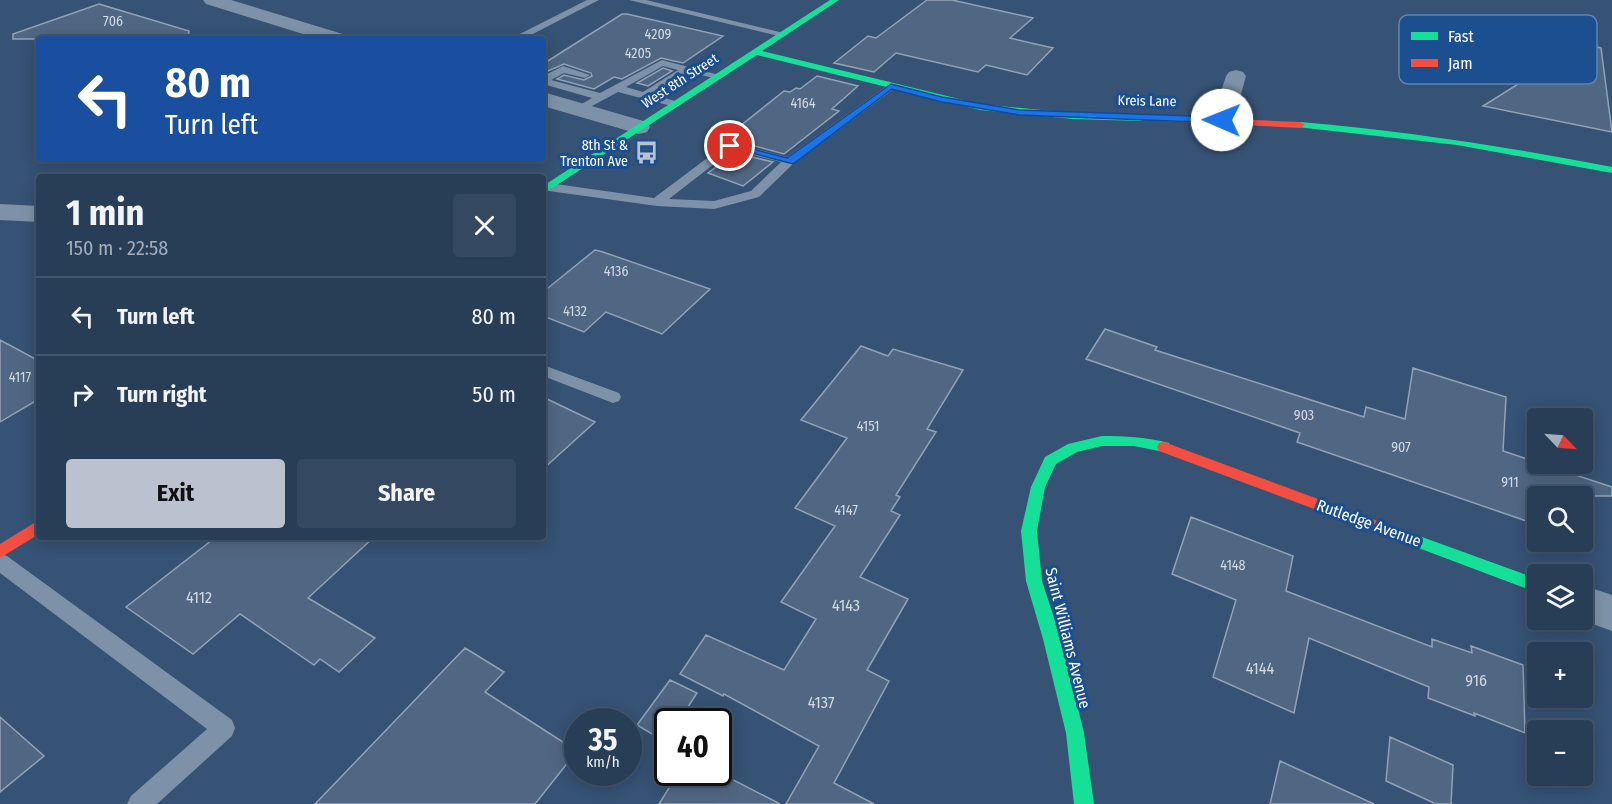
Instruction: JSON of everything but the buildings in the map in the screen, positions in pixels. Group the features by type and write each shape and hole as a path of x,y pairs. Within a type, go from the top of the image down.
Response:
{"street":[{"path":"212,0 329,36"},
{"name":"West 8th Street","path":"546,189 835,0"},
{"name":"Kreis Lane","path":"756,52 951,101 1019,112 1222,120 1360,129 1431,137 1612,170"},
{"path":"1222,120 1236,76"},
{"path":"546,89 579,110 639,127"},
{"path":"0,212 36,214"},
{"name":"Saint Williams Avenue","path":"1084,804 1075,733 1052,639 1034,581 1029,531 1038,487 1050,461 1074,448 1102,441 1134,441 1167,448 1200,461"},
{"name":"Rutledge Avenue","path":"1200,461 1527,582"},
{"path":"0,552 36,528"},
{"path":"1593,606 1612,613"}],"lane":[{"path":"522,36 594,0"},
{"path":"634,0 783,34"},
{"path":"579,110 662,63 718,76"},
{"path":"546,84 563,69 585,75"},
{"path":"645,95 686,69"},
{"path":"607,81 675,104"},
{"path":"546,189 657,202 714,205 755,194 789,161 891,86"},
{"path":"546,88 602,97"},
{"path":"657,202 730,146 789,161"},
{"path":"546,371 613,397"},
{"path":"0,562 224,728 139,804"}],"traffic: fast":[{"path":"546,189 835,0"},
{"path":"756,52 980,107 1073,116 1141,118"},
{"path":"1300,125 1379,132 1457,143 1612,170"},
{"path":"1084,804 1075,733 1052,639 1034,581 1029,531 1038,487 1050,461 1073,448 1102,441 1134,441 1164,447"},
{"path":"1389,531 1527,582"}],"traffic: jam":[{"path":"1141,118 1300,125"},
{"path":"1164,447 1389,531"},
{"path":"0,552 36,528"}],"place":[{"name":"8th St & Trenton Ave","path":"646,153"}],"route":[{"path":"730,146 789,161 891,86 980,107 1019,112 1072,116 1222,120"}]}
